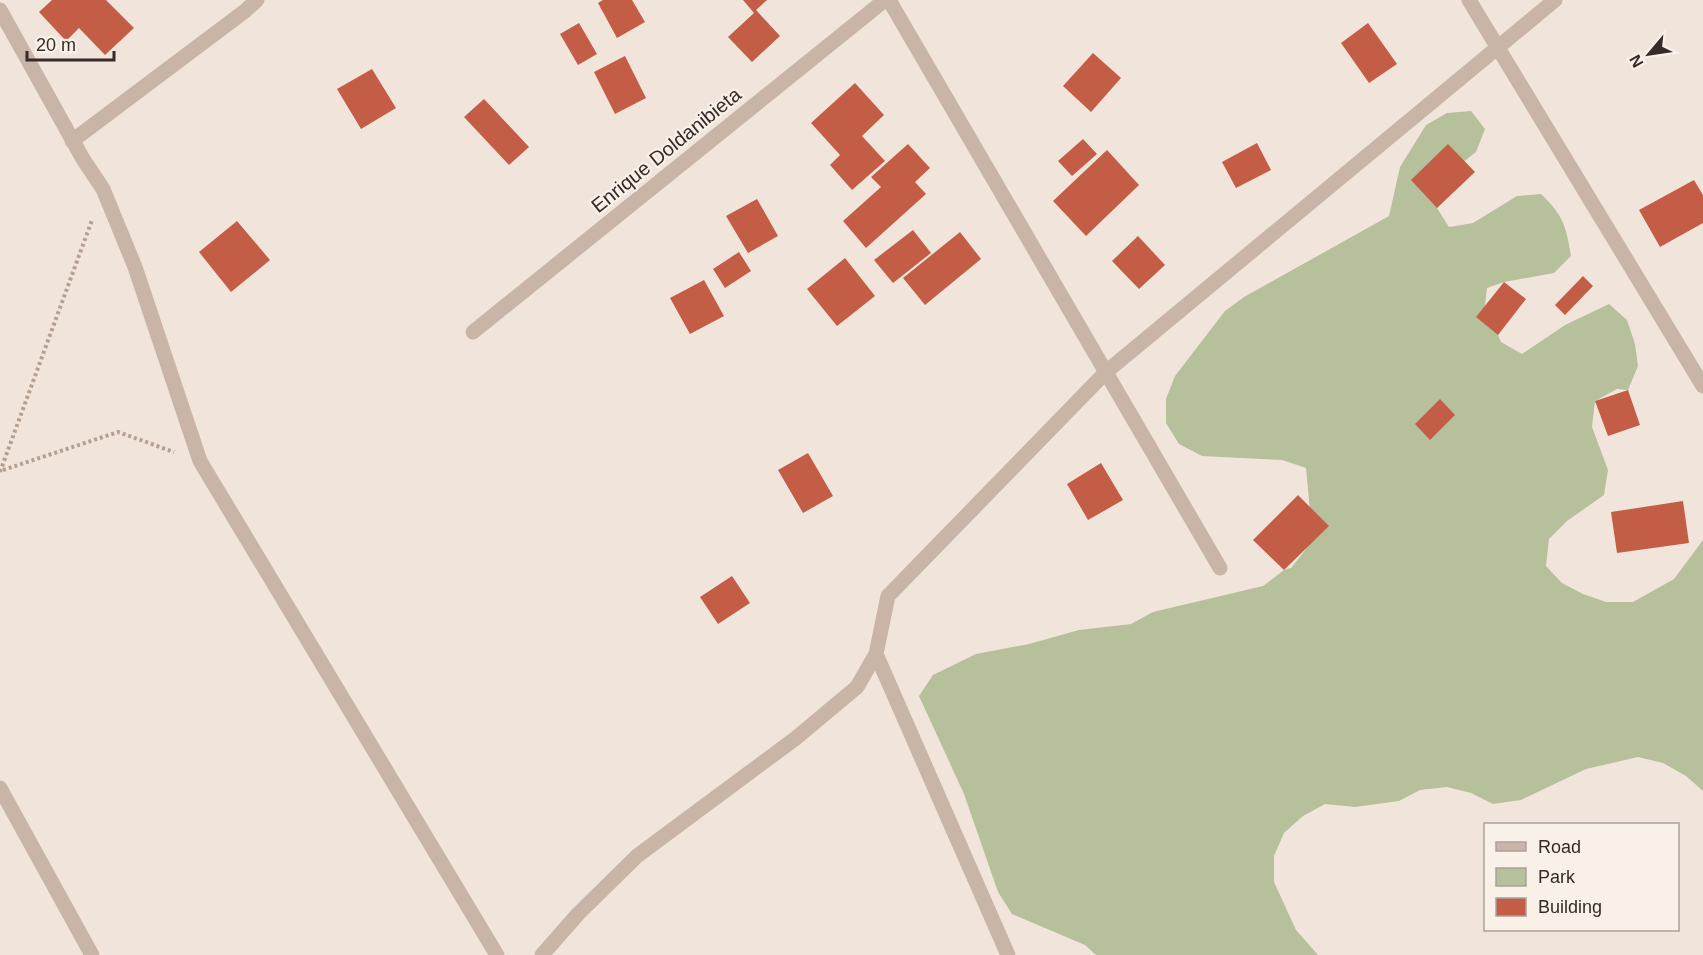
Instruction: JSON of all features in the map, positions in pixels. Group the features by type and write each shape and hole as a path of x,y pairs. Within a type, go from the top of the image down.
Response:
{"street":[{"path":"72,141 257,0"},
{"path":"887,0 1220,568"},
{"name":"Enrique Doldanibieta","path":"473,332 887,0"},
{"path":"1469,0 1703,386"},
{"path":"542,955 578,914 637,856 796,738 857,687 876,654 888,596 1106,372 1555,0"},
{"path":"0,10 72,141 103,189 135,267 200,461 497,955"},
{"path":"876,654 1008,955"},
{"path":"0,788 92,955"}],"path":[{"path":"1,471 103,189"},
{"path":"1,471 118,432 200,461"}],"green space":[{"path":"1471,111 1485,129 1476,152 1458,166 1437,208 1449,227 1473,223 1517,196 1541,194 1562,221 1571,256 1554,273 1504,282 1487,288 1484,313 1501,342 1522,354 1565,325 1609,304 1627,320 1635,344 1638,366 1628,390 1617,389 1595,401 1592,427 1608,470 1604,495 1567,521 1549,539 1546,566 1562,583 1583,594 1606,602 1633,602 1674,579 1703,540 1703,791 1686,776 1663,763 1638,757 1586,769 1521,800 1493,804 1471,793 1447,787 1420,790 1399,801 1355,807 1325,804 1303,816 1284,833 1274,856 1274,882 1296,930 1318,955 1096,955 1085,945 1012,914 998,892 964,794 919,696 933,675 976,654 1029,644 1079,630 1131,624 1153,612 1263,586 1284,570 1291,568 1306,549 1311,522 1306,468 1282,460 1202,456 1179,444 1166,423 1166,399 1175,376 1225,311 1244,297 1389,216 1400,167 1426,125 1447,113"}],"building":[{"path":"52,0 106,0 134,28 105,55 79,28 66,41 39,12"},
{"path":"603,0 632,0 645,22 617,38 598,3"},
{"path":"743,0 767,0 756,10 780,36 752,62 728,37 754,13"},
{"path":"579,23 597,54 578,65 560,34"},
{"path":"1368,23 1397,64 1369,83 1341,43"},
{"path":"1093,53 1121,78 1091,112 1063,86"},
{"path":"625,56 646,98 615,114 594,72"},
{"path":"372,69 396,108 361,129 337,89"},
{"path":"855,83 884,115 862,136 885,161 852,190 830,165 840,155 811,123"},
{"path":"484,99 529,147 509,165 464,117"},
{"path":"1083,139 1097,154 1072,176 1058,161"},
{"path":"1257,143 1271,170 1236,188 1222,162"},
{"path":"908,144 930,168 915,182 926,194 866,248 843,221 881,187 871,177"},
{"path":"1448,144 1475,172 1437,208 1411,180"},
{"path":"1107,150 1139,185 1086,236 1053,201"},
{"path":"1694,180 1703,195 1703,223 1660,247 1639,210"},
{"path":"757,199 778,236 748,253 726,216"},
{"path":"237,221 270,260 231,292 199,252"},
{"path":"913,230 931,253 893,283 874,260"},
{"path":"960,232 981,259 925,305 903,278"},
{"path":"1138,236 1165,265 1139,289 1112,261"},
{"path":"739,252 751,271 725,288 713,269"},
{"path":"845,258 875,296 837,326 807,289"},
{"path":"1583,276 1593,286 1565,315 1555,305"},
{"path":"704,280 724,316 690,334 670,298"},
{"path":"1504,282 1526,299 1498,335 1476,317"},
{"path":"1628,390 1640,425 1608,436 1595,401"},
{"path":"1440,399 1455,415 1430,440 1415,424"},
{"path":"808,453 833,496 803,513 778,470"},
{"path":"1101,463 1123,500 1088,520 1067,484"},
{"path":"1298,495 1329,526 1284,570 1253,540"},
{"path":"1683,501 1689,543 1617,553 1611,512"},
{"path":"732,576 750,603 718,624 700,597"}]}
